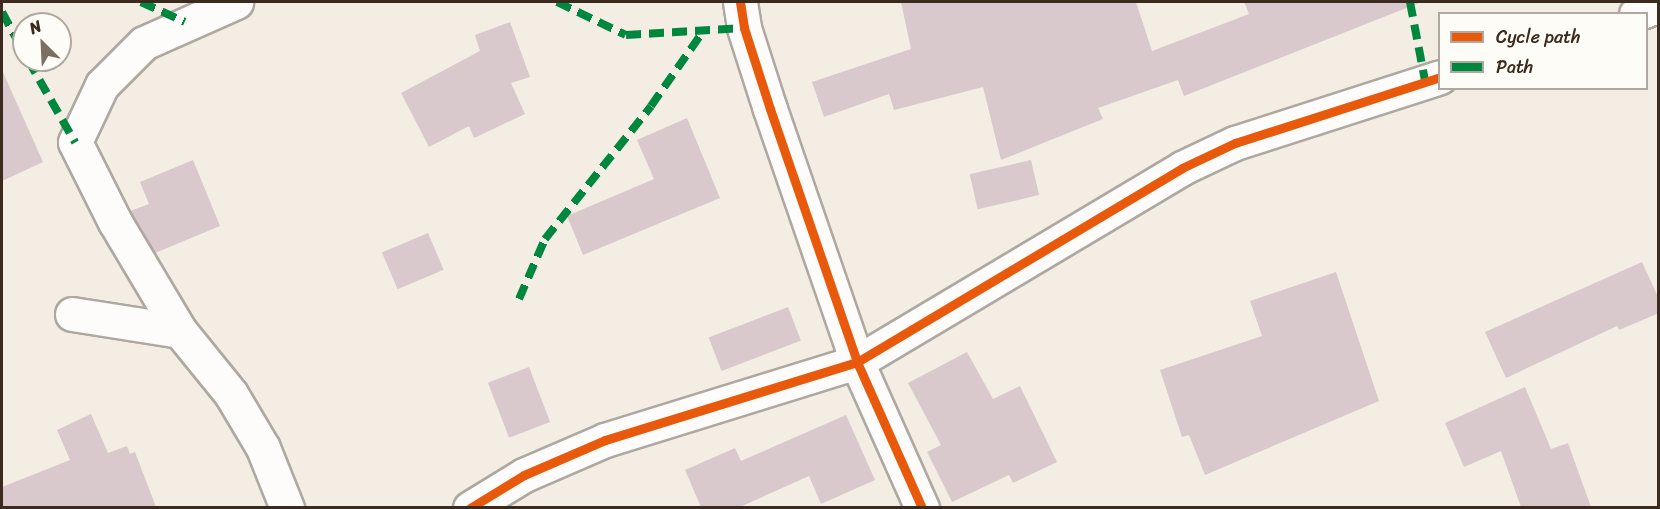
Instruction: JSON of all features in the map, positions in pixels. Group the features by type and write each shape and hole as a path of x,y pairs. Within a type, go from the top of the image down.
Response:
{"street":[{"path":"236,2 144,43 102,85 75,142 115,222 180,331 231,394 262,448 287,507"},
{"path":"740,2 744,28 770,110 857,363 922,507"},
{"path":"1642,12 1659,6"},
{"path":"470,507 524,475 605,440 857,363 1182,168 1235,143 1438,78"},
{"path":"72,314 180,331"}],"building":[{"path":"901,2 1136,2 1152,51 1249,14 1244,2 1419,3 1184,96 1178,80 1098,108 1103,119 1001,160 983,87 894,110 889,94 824,117 812,82 911,49"},
{"path":"510,22 530,77 511,83 525,114 474,138 469,126 429,147 401,93 480,51 475,35"},
{"path":"2,70 43,162 2,181"},
{"path":"687,118 720,198 583,255 567,216 654,179 637,140"},
{"path":"193,160 220,226 155,253 130,211 149,204 140,182"},
{"path":"1031,160 1039,195 978,209 970,174"},
{"path":"428,233 444,270 398,289 382,253"},
{"path":"1642,262 1659,299 1659,313 1619,330 1617,326 1506,378 1485,332"},
{"path":"1336,272 1379,401 1205,475 1189,435 1182,437 1160,370 1262,336 1250,301"},
{"path":"788,307 801,341 722,371 709,337"},
{"path":"967,352 993,399 1020,386 1057,462 1013,483 1009,475 952,502 927,452 941,445 908,383"},
{"path":"529,367 550,422 509,438 488,383"},
{"path":"1525,387 1551,449 1568,443 1591,507 1521,507 1501,451 1464,467 1445,423"},
{"path":"91,414 108,453 127,446 130,454 135,452 156,507 2,507 2,487 70,460 57,430"},
{"path":"846,415 875,480 821,504 809,476 740,507 701,507 685,470 735,448 741,461"}],"marked path":[{"path":"141,2 185,22"},
{"path":"557,2 626,35 744,28"},
{"path":"1410,2 1425,81"},
{"path":"2,12 12,31"},
{"path":"519,299 545,239 651,106 704,30"},
{"path":"35,72 75,142"}],"cycle path":[{"path":"740,2 744,28 770,109 857,362 922,508"},
{"path":"470,508 524,475 605,440 857,362 1182,168 1235,143 1438,78"}]}
